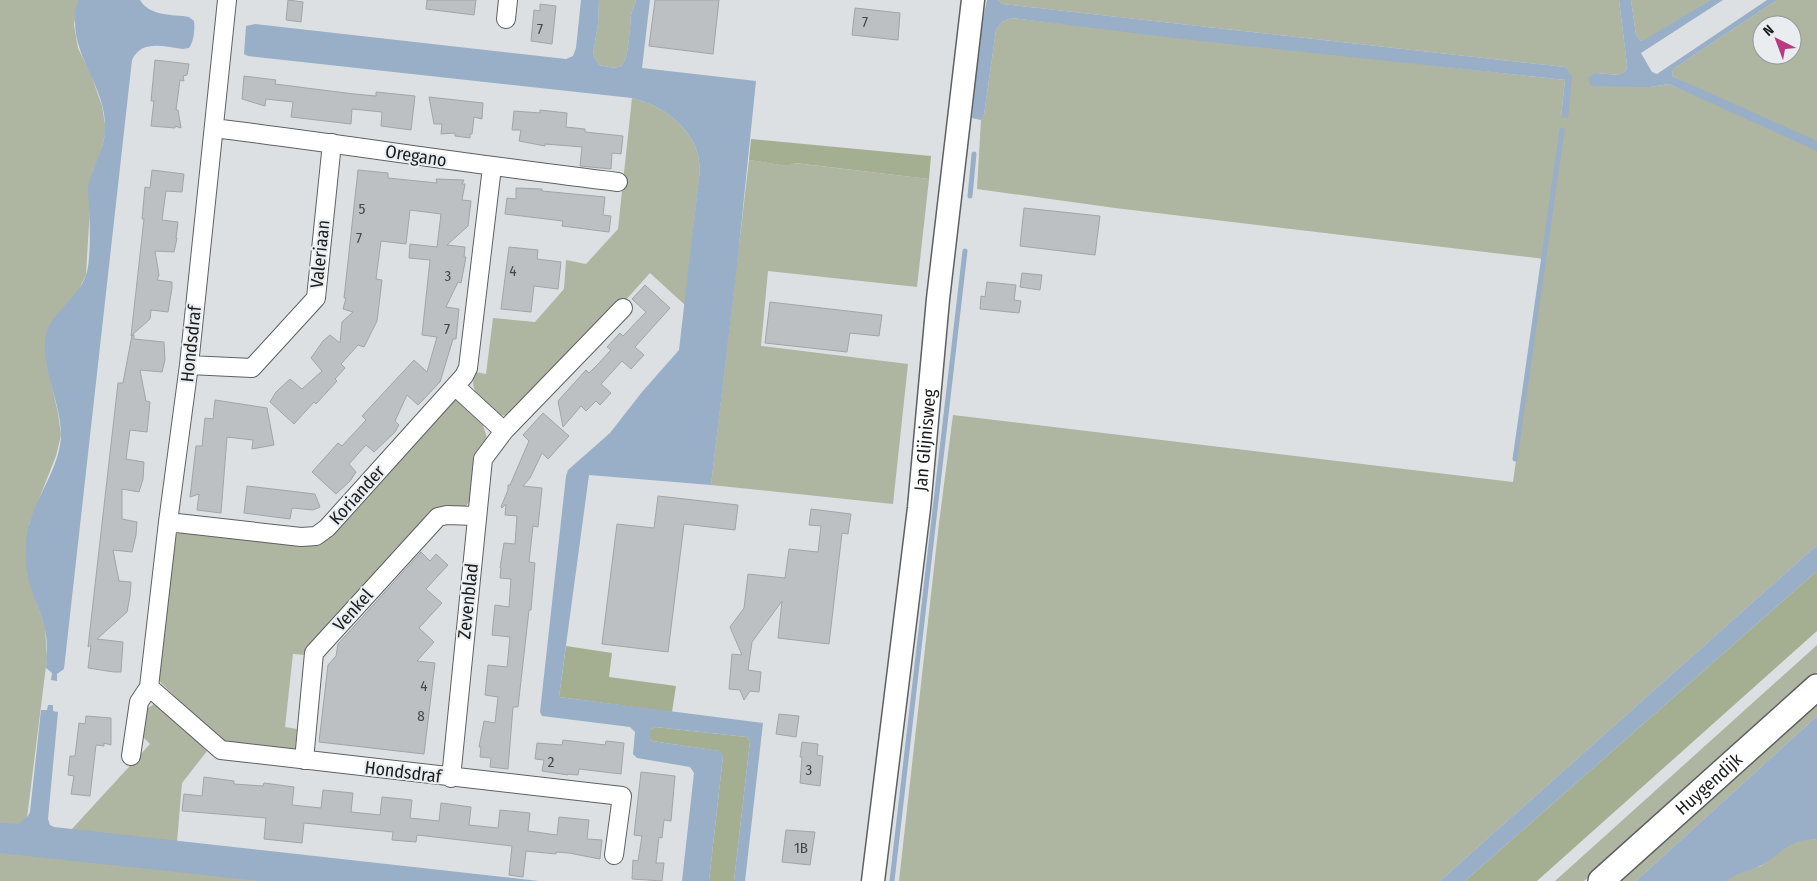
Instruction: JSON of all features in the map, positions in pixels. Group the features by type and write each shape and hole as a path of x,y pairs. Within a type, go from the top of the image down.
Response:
{"main road":[{"name":"Huygendijk","path":"1601,881 1817,687"}],"street":[{"name":"Hondsdraf","path":"131,756 139,702 149,687 168,522 189,366 227,0"},
{"path":"506,19 508,0"},
{"name":"Jan Glijnisweg","path":"873,881 919,508 938,299 973,0"},
{"name":"Oregano","path":"214,128 332,143 492,167 618,182"},
{"name":"Valeriaan","path":"189,366 252,368 316,298 332,143"},
{"name":"Koriander","path":"168,522 301,537 316,536 328,528 456,386 468,368 492,167"},
{"name":"Zevenblad","path":"451,778 483,459 504,431 624,308"},
{"path":"456,386 504,431"},
{"name":"Venkel","path":"304,760 314,653 438,517 447,515 476,516"},
{"name":"Hondsdraf","path":"149,687 222,750 451,778 622,796 614,855"}],"green space":[{"path":"0,0 78,0 74,25 78,48 91,75 102,106 106,130 101,151 92,173 86,275 78,291 64,307 46,361 61,435 56,456 29,524 27,572 45,628 47,658 25,834 352,881 0,881"},
{"path":"599,0 636,0 631,15 626,56 622,65 617,67 599,65 593,54 598,24"},
{"path":"998,0 1619,0 1627,65 1626,71 1620,75 1596,73 1650,87 1669,84 1817,148 1817,545 1440,881 899,881 953,415 1513,482 1544,259 1115,208 977,189 981,120 984,115 996,30 1002,22 1011,18 1565,80 1561,117 1568,117 1565,67 1003,4"},
{"path":"1631,0 1710,0 1646,40 1641,41 1636,35"},
{"path":"1777,0 1817,0 1817,145 1672,76 1673,69 1752,17 1752,65 1802,65 1802,15 1754,15"},
{"path":"632,98 661,109 677,121 690,137 698,154 700,169 685,305 650,273 623,303 620,300 515,414 512,416 497,415 475,392 473,380 475,372 486,374 493,318 535,322 564,289 566,260 586,264 618,229"},
{"path":"751,139 931,156 929,179 795,163 787,166 749,160"},
{"path":"749,160 787,166 794,163 929,179 917,287 768,271 761,346 908,364 893,504 711,485"},
{"path":"457,396 481,419 487,438 476,452 471,500 463,509 441,507 432,510 306,651 306,655 293,654 285,727 297,729 295,750 224,743 158,679 171,539 180,532 315,545 332,536"},
{"path":"1817,571 1817,631 1537,881 1465,881"},
{"path":"1817,645 1817,672 1584,881 1555,881"},
{"path":"566,646 612,653 609,677 676,686 672,712 559,697"},
{"path":"1817,694 1817,716 1636,881 1612,881"},
{"path":"154,704 158,704 207,751 182,783 177,842 71,830 150,744 142,736 145,710"},
{"path":"655,727 747,737 750,741 734,881 709,881 723,756 719,751 652,741 650,739 650,730"},
{"path":"1805,839 1817,840 1817,881 1727,881 1733,875 1761,866 1788,845"}],"water":[{"path":"78,0 140,0 144,5 156,12 189,17 194,21 194,28 189,48 148,47 136,53 132,60 64,669 57,674 57,681 51,680 52,673 46,668 47,647 45,631 28,579 26,550 30,520 55,464 61,435 58,411 45,354 45,342 51,323 82,284 88,269 90,223 88,188 105,131 104,114 100,98 76,36 75,19"},
{"path":"581,0 599,0 598,24 593,54 599,65 614,67 622,65 626,56 631,15 636,0 650,0 642,68 756,81 737,266 711,485 589,475 559,697 763,723 745,881 734,881 750,741 747,737 655,727 650,730 650,739 652,741 720,751 723,756 709,881 682,881 694,773 690,767 637,758 633,754 635,732 630,727 542,716 540,712 568,470 610,433 642,392 679,350 700,169 697,151 690,137 677,121 661,109 632,98 248,56 244,54 246,26 255,24 566,59 573,56 576,48"},
{"path":"987,0 998,0 1003,4 1565,67 1572,76 1568,118 1561,117 1565,80 1192,40 1011,18 1002,22 996,30 984,115 981,120 972,118 980,33"},
{"path":"1619,0 1631,0 1636,35 1641,41 1710,0 1723,0 1641,53 1652,72 1657,74 1767,0 1777,0 1673,69 1672,76 1817,141 1817,151 1669,84 1650,87 1591,86 1588,78 1596,73 1619,75 1626,71 1627,65"},
{"path":"1817,545 1817,571 1465,881 1440,881"},
{"path":"48,705 53,705 53,711 58,712 48,819 50,825 54,827 539,881 260,881 0,853 0,823 19,824 30,812 41,710 47,710"},
{"path":"1817,716 1817,840 1800,841 1793,844 1762,865 1735,875 1727,881 1636,881"}],"building":[{"path":"288,0 303,2 301,22 286,20"},
{"path":"427,0 476,0 474,15 426,9"},
{"path":"655,0 719,0 713,54 649,46"},
{"path":"540,4 556,6 552,44 531,41 534,10 540,11"},
{"path":"855,8 900,13 898,40 852,35"},
{"path":"155,60 189,64 187,75 183,76 184,81 180,80 176,110 178,110 181,128 175,126 175,128 151,126 154,101 151,101"},
{"path":"244,76 276,80 275,84 354,94 376,96 376,92 415,96 411,130 381,126 382,112 352,109 351,124 291,117 293,102 266,99 265,106 242,99"},
{"path":"429,97 483,103 482,119 474,117 470,138 455,136 455,133 441,134 442,124 434,124"},
{"path":"540,110 567,113 566,127 585,129 585,132 623,136 621,154 612,153 611,169 580,166 582,147 545,144 545,146 519,141 521,130 512,130 514,111 540,113"},
{"path":"152,170 184,174 182,192 166,191 162,220 178,222 174,252 155,251 159,275 157,280 172,282 172,288 168,312 151,310 150,319 131,336 144,219 142,219 145,187 150,188"},
{"path":"358,170 388,173 388,178 437,183 436,179 464,180 462,184 465,184 462,200 471,201 468,226 447,245 465,247 464,257 466,257 461,283 458,282 446,307 459,309 456,339 453,339 440,382 418,405 407,395 395,421 399,425 395,432 374,452 366,445 349,464 356,472 350,481 336,494 312,472 338,443 342,446 366,420 362,416 414,360 427,372 437,337 422,335 430,260 409,258 410,244 437,247 441,214 410,210 406,244 381,241 376,279 382,280 377,321 364,347 358,345 341,364 345,368 335,379 337,381 294,424 270,402 276,392 290,379 302,389 322,371 311,358 323,341 330,335 340,343 342,322 353,312 343,309 346,298 344,298"},
{"path":"516,188 542,189 542,191 605,197 603,215 611,216 609,232 562,226 563,221 505,214 507,198 516,199"},
{"path":"1024,208 1100,216 1095,255 1020,246"},
{"path":"509,247 538,250 537,259 561,262 558,289 534,286 531,312 501,309"},
{"path":"1022,273 1042,275 1040,290 1020,287"},
{"path":"987,282 1016,285 1014,300 1021,301 1019,313 980,309 981,296 985,297"},
{"path":"645,285 670,308 635,347 644,355 631,369 622,361 601,384 611,393 600,405 596,401 586,411 581,406 563,427 558,401 586,370 589,373 611,350 607,347 620,333 623,336 646,312 632,299"},
{"path":"770,302 882,315 879,336 850,333 847,352 765,343"},
{"path":"132,335 134,335 134,339 164,342 165,360 162,372 140,370 146,401 150,402 147,432 130,430 126,459 144,462 143,479 139,492 122,489 122,519 137,522 136,535 132,552 113,550 119,581 131,582 130,596 127,612 97,639 123,642 121,672 114,672 88,668 91,645 88,647 118,383 123,383"},
{"path":"215,400 267,408 274,445 252,449 253,440 227,437 221,513 197,510 199,494 190,497 196,446 202,446 205,418 213,419"},
{"path":"543,413 569,436 548,459 542,453 530,478 523,486 542,488 538,527 533,526 529,562 535,563 531,610 529,610 518,707 513,707 508,769 490,767 491,758 480,757 481,747 479,747 484,721 495,723 498,697 485,695 488,665 507,667 510,637 492,635 495,605 509,607 511,579 500,578 500,568 504,543 515,544 517,516 505,515 506,504 501,507 508,490 508,485 510,485 529,441 523,435"},
{"path":"247,486 315,494 320,507 313,510 292,508 290,519 244,513"},
{"path":"658,496 738,505 735,530 684,524 668,652 602,644 617,524 654,528"},
{"path":"811,509 851,514 848,534 842,533 829,644 778,638 782,601 752,642 748,670 761,672 759,692 750,691 744,700 740,690 729,689 732,654 742,655 730,627 744,608 748,574 785,578 789,549 818,552 821,526 809,525"},
{"path":"421,552 430,561 436,554 448,565 426,589 442,603 419,628 434,642 417,661 435,663 424,754 319,742 328,665 336,656 338,644"},
{"path":"779,714 799,716 796,737 776,734"},
{"path":"86,716 111,718 111,745 104,743 104,746 96,745 90,796 71,794 74,776 68,775 70,756 75,756 79,723 85,724"},
{"path":"563,740 605,745 606,741 624,743 621,774 579,769 578,775 542,771 544,760 535,759 537,743 562,745"},
{"path":"802,742 818,744 817,755 823,756 820,786 800,783"},
{"path":"641,772 675,776 671,821 664,820 662,838 659,837 656,863 664,863 662,881 632,879 633,860 638,861 642,836 634,835"},
{"path":"204,777 234,781 234,784 263,786 264,783 294,787 292,805 321,808 323,790 353,793 351,812 380,815 382,797 412,800 410,818 439,821 441,803 471,807 469,825 498,828 500,810 530,813 528,831 557,835 559,817 589,820 587,839 602,840 600,859 569,853 556,852 556,854 526,851 523,877 509,875 512,846 417,835 416,842 392,840 393,832 304,823 302,843 264,839 266,818 182,811 184,794 202,796"},
{"path":"786,830 815,832 810,865 782,862"}],"waterway":[{"path":"1515,459 1562,130"},
{"path":"970,196 974,154"},
{"path":"892,881 965,251"}]}
